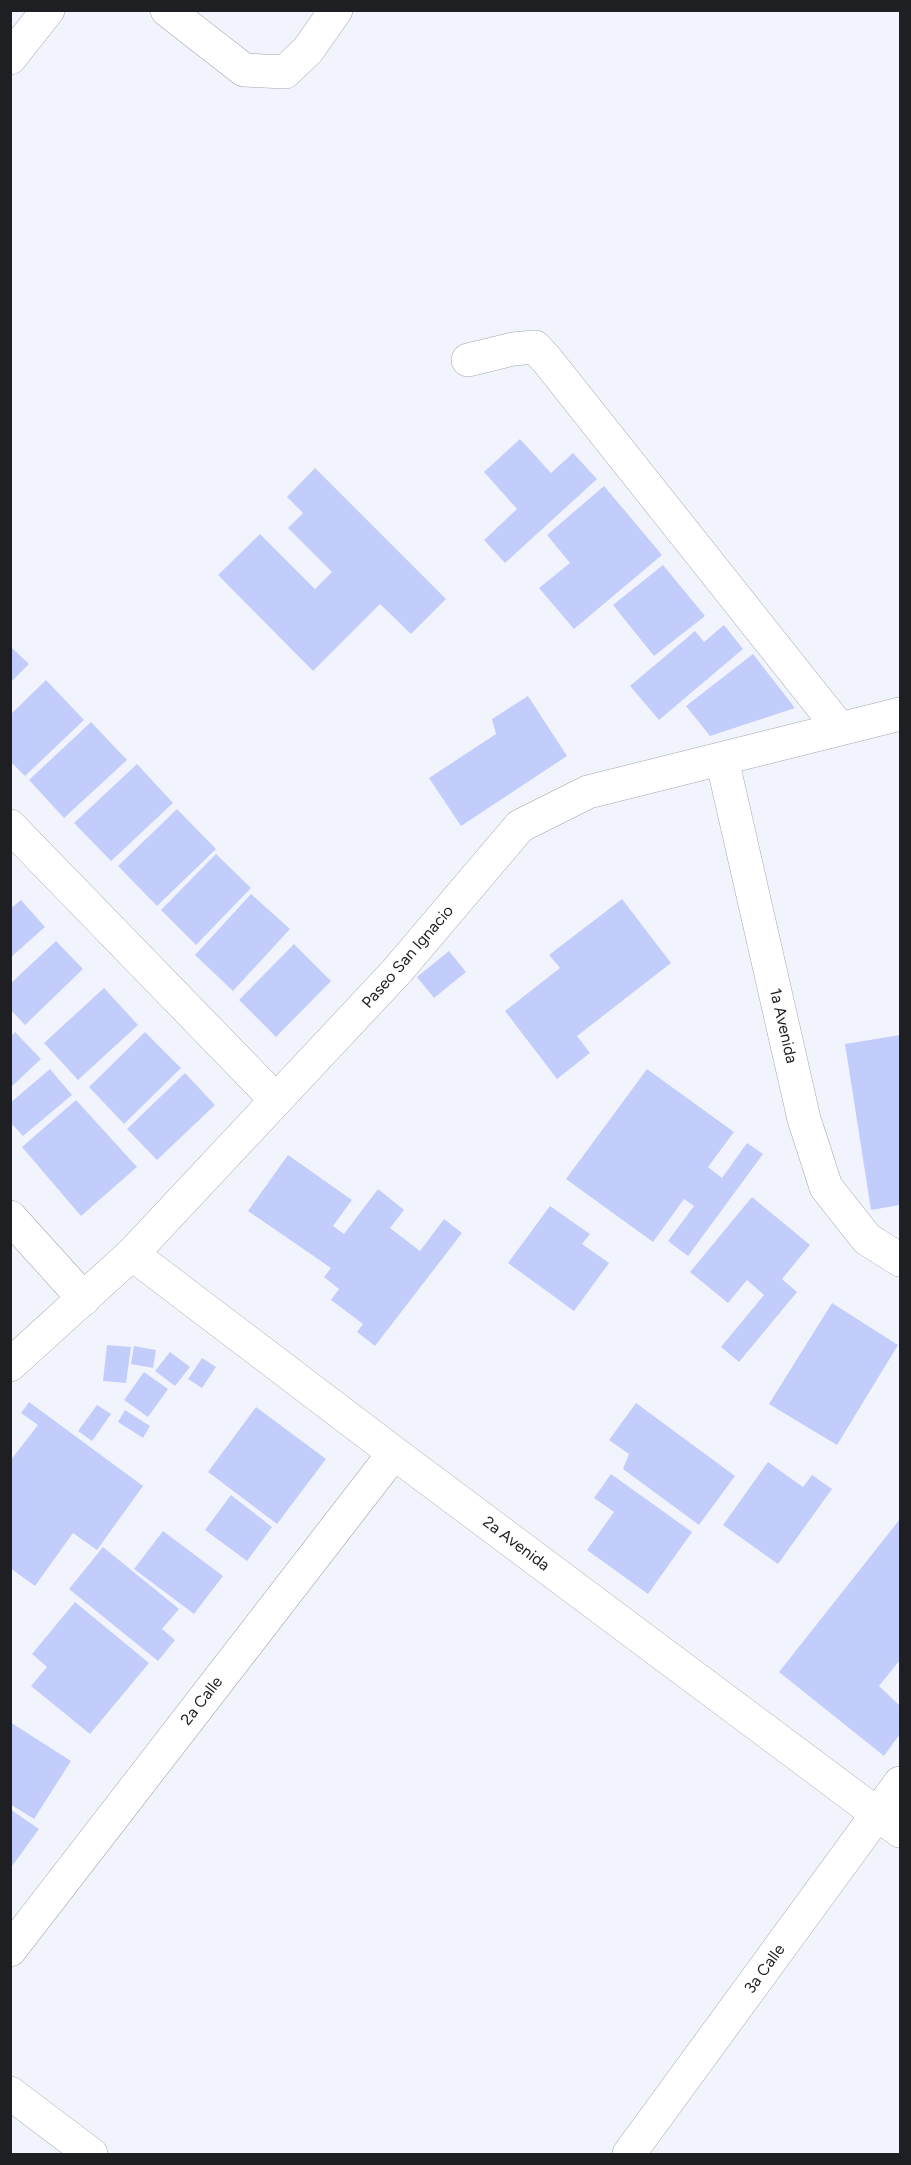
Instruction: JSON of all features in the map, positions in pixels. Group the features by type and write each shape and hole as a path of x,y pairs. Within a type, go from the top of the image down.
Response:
{"street":[{"path":"12,54 48,10"},
{"path":"167,10 244,70 285,72 308,50 336,10"},
{"path":"468,360 535,347 840,729"},
{"name":"Paseo San Ignacio","path":"15,1355 84,1299 132,1254 398,971 520,826 588,792 900,714"},
{"name":"1a Avenida","path":"722,759 804,1119 826,1187 867,1239 900,1260"},
{"path":"10,826 276,1100"},
{"path":"10,1217 84,1299"},
{"name":"2a Avenida","path":"132,1254 394,1453 889,1822"},
{"name":"2a Calle","path":"14,1936 394,1453"},
{"name":"3a Calle","path":"629,2154 889,1822 900,1783"},
{"path":"10,2093 91,2154"}],"building":[{"path":"520,439 551,473 573,453 597,479 505,563 484,540 517,509 484,472"},
{"path":"315,468 446,599 411,634 380,604 313,671 218,575 260,534 315,589 332,572 288,528 303,513 287,497"},
{"path":"604,486 662,555 574,629 539,588 570,563 547,535"},
{"path":"663,565 705,616 654,656 613,605"},
{"path":"724,625 743,649 659,720 630,686 695,631 704,642"},
{"path":"10,646 29,664 10,683"},
{"path":"753,654 795,708 710,736 686,706"},
{"path":"46,680 84,720 25,776 10,761 10,715"},
{"path":"528,696 567,756 461,826 429,778 496,734 492,719"},
{"path":"91,722 127,760 64,818 29,780"},
{"path":"137,764 173,803 111,861 74,823"},
{"path":"177,809 216,849 157,906 118,866"},
{"path":"216,854 251,888 196,945 161,910"},
{"path":"251,894 290,929 233,991 195,955"},
{"path":"622,899 671,963 577,1036 590,1053 557,1079 505,1011 560,968 549,955"},
{"path":"21,900 45,927 10,958 10,909"},
{"path":"56,941 83,969 25,1025 10,1009 10,984"},
{"path":"294,944 331,981 276,1037 239,1000"},
{"path":"449,951 466,972 434,998 417,977"},
{"path":"104,988 138,1025 78,1080 44,1043"},
{"path":"15,1032 41,1059 10,1088 10,1037"},
{"path":"145,1032 181,1068 124,1124 89,1087"},
{"path":"900,1035 900,1205 871,1210 845,1044"},
{"path":"50,1069 72,1095 23,1136 10,1122 10,1103"},
{"path":"647,1069 734,1132 708,1167 722,1178 747,1143 763,1154 688,1256 668,1241 694,1206 684,1199 653,1242 566,1179"},
{"path":"185,1073 215,1105 157,1160 127,1129"},
{"path":"76,1100 137,1167 81,1216 22,1147"},
{"path":"288,1155 352,1200 333,1226 344,1234 378,1189 404,1210 390,1228 420,1251 444,1219 462,1233 375,1346 357,1332 363,1324 331,1300 339,1289 324,1277 331,1268 248,1211"},
{"path":"752,1197 810,1245 782,1279 797,1292 739,1362 721,1347 764,1295 747,1280 728,1303 690,1272"},
{"path":"550,1206 590,1234 582,1244 609,1263 574,1311 508,1263"},
{"path":"832,1303 898,1345 837,1445 769,1404"},
{"path":"107,1345 131,1347 126,1383 103,1381"},
{"path":"134,1346 156,1350 153,1368 131,1364"},
{"path":"170,1352 190,1367 175,1386 155,1371"},
{"path":"202,1358 216,1367 202,1388 188,1379"},
{"path":"144,1372 168,1389 148,1417 124,1400"},
{"path":"29,1402 143,1486 97,1550 73,1533 35,1586 10,1568 10,1461 38,1425 21,1413"},
{"path":"636,1403 735,1476 699,1525 623,1469 629,1454 609,1440"},
{"path":"97,1405 111,1414 92,1441 78,1431"},
{"path":"256,1407 326,1459 277,1524 208,1472"},
{"path":"125,1410 150,1426 143,1438 118,1422"},
{"path":"768,1462 803,1487 812,1475 832,1489 778,1564 723,1525"},
{"path":"611,1474 692,1532 648,1594 587,1550 614,1512 594,1498"},
{"path":"231,1495 272,1527 247,1561 205,1530"},
{"path":"900,1519 900,1660 879,1686 900,1706 900,1734 884,1756 779,1672"},
{"path":"163,1531 223,1576 194,1614 134,1569"},
{"path":"103,1547 179,1609 162,1629 175,1640 158,1661 69,1589"},
{"path":"75,1602 149,1663 90,1734 31,1686 47,1667 32,1654"},
{"path":"10,1722 71,1761 34,1819 10,1804"},
{"path":"10,1809 39,1829 10,1869"}]}
